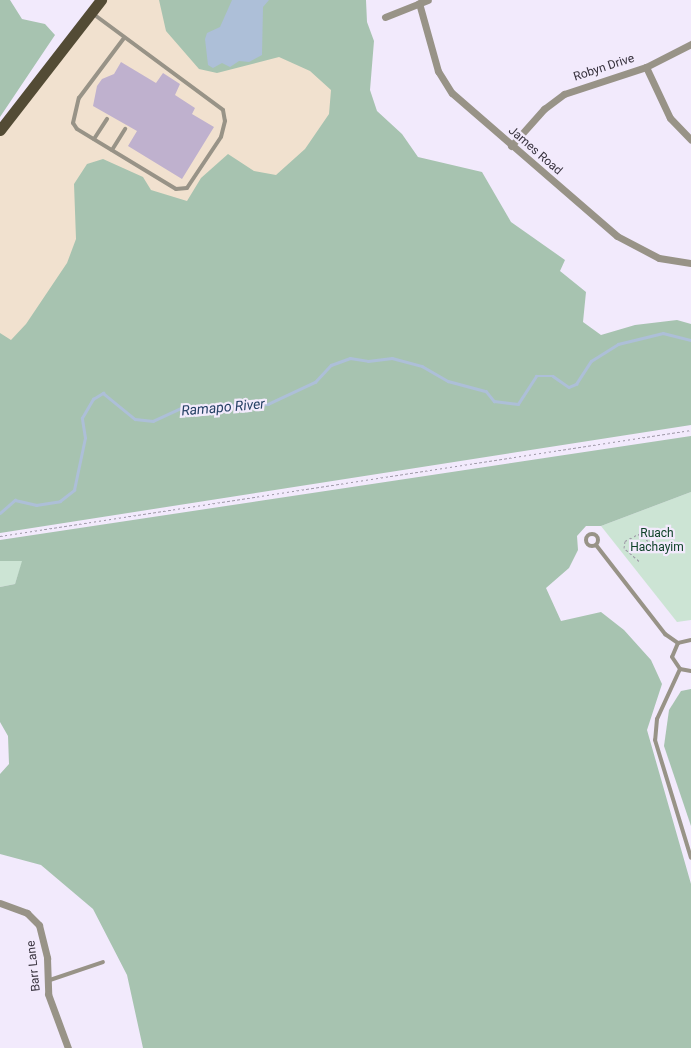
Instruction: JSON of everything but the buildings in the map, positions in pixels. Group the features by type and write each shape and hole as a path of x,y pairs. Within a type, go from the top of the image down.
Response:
{"main road":[{"path":"0,130 101,0"}],"street":[{"path":"385,18 428,0"},
{"name":"James Road","path":"419,3 443,82 511,146 634,246 659,258 691,263"},
{"name":"Robyn Drive","path":"511,146 544,109 564,94 646,67 691,44"},
{"path":"646,67 670,118 691,140"},
{"name":"Barr Lane","path":"0,903 28,912 39,925 47,958 47,981 68,1048"}],"lane":[{"path":"90,12 203,93 223,110 225,121 221,137 187,188 176,189 94,140 73,123 79,98 124,38"},
{"path":"94,140 106,119"},
{"path":"112,150 125,129"},
{"path":"596,545 665,634 678,643 691,640"},
{"path":"678,643 672,657 680,669 691,671"},
{"path":"680,669 657,719 655,740 691,858"},
{"path":"47,981 103,962"}],"path":[{"path":"0,536 691,430"},
{"path":"639,561 624,548 625,542 638,534 650,542"}],"shaded area":[{"path":"101,0 302,0 358,94 257,260 26,354 0,338 0,128"}],"green space":[{"path":"0,0 10,0 22,19 45,24 55,35 0,117"},
{"path":"159,0 366,0 367,22 374,41 370,90 377,111 402,134 418,157 482,172 511,222 565,260 560,271 586,292 583,322 601,335 635,325 677,320 691,324 691,425 0,533 0,333 11,340 26,324 67,263 76,239 74,184 87,164 103,159 143,177 151,190 187,201 201,178 228,154 254,171 276,175 305,149 329,114 331,90 310,71 279,57 217,73 199,69 166,31"},
{"path":"691,436 691,492 601,526 586,526 577,536 578,550 569,568 546,588 561,621 601,612 624,630 651,660 662,684 647,730 691,884 691,1048 143,1048 127,975 93,909 41,865 0,854 0,774 9,764 8,736 0,722 0,587 15,584 22,561 0,561 0,540"},
{"name":"Ruach Hachayim","path":"691,492 691,620 677,622 601,526"},
{"path":"23,560 15,584 0,587 0,561"},
{"path":"691,689 691,826 664,746 669,710 681,691"}],"water":[{"path":"232,0 269,0 263,7 262,55 249,62 239,61 230,67 222,63 213,68 208,65 205,39 207,33 220,27"}],"waterway":[{"name":"Ramapo River","path":"0,513 15,500 36,505 60,501 74,490 85,438 82,418 93,399 103,393 135,419 153,421 183,407 268,404 315,382 331,365 350,358 368,361 392,358 422,366 448,381 486,391 494,401 518,404 536,376 553,376 569,387 576,384 591,361 618,344 663,333 691,340"}]}
